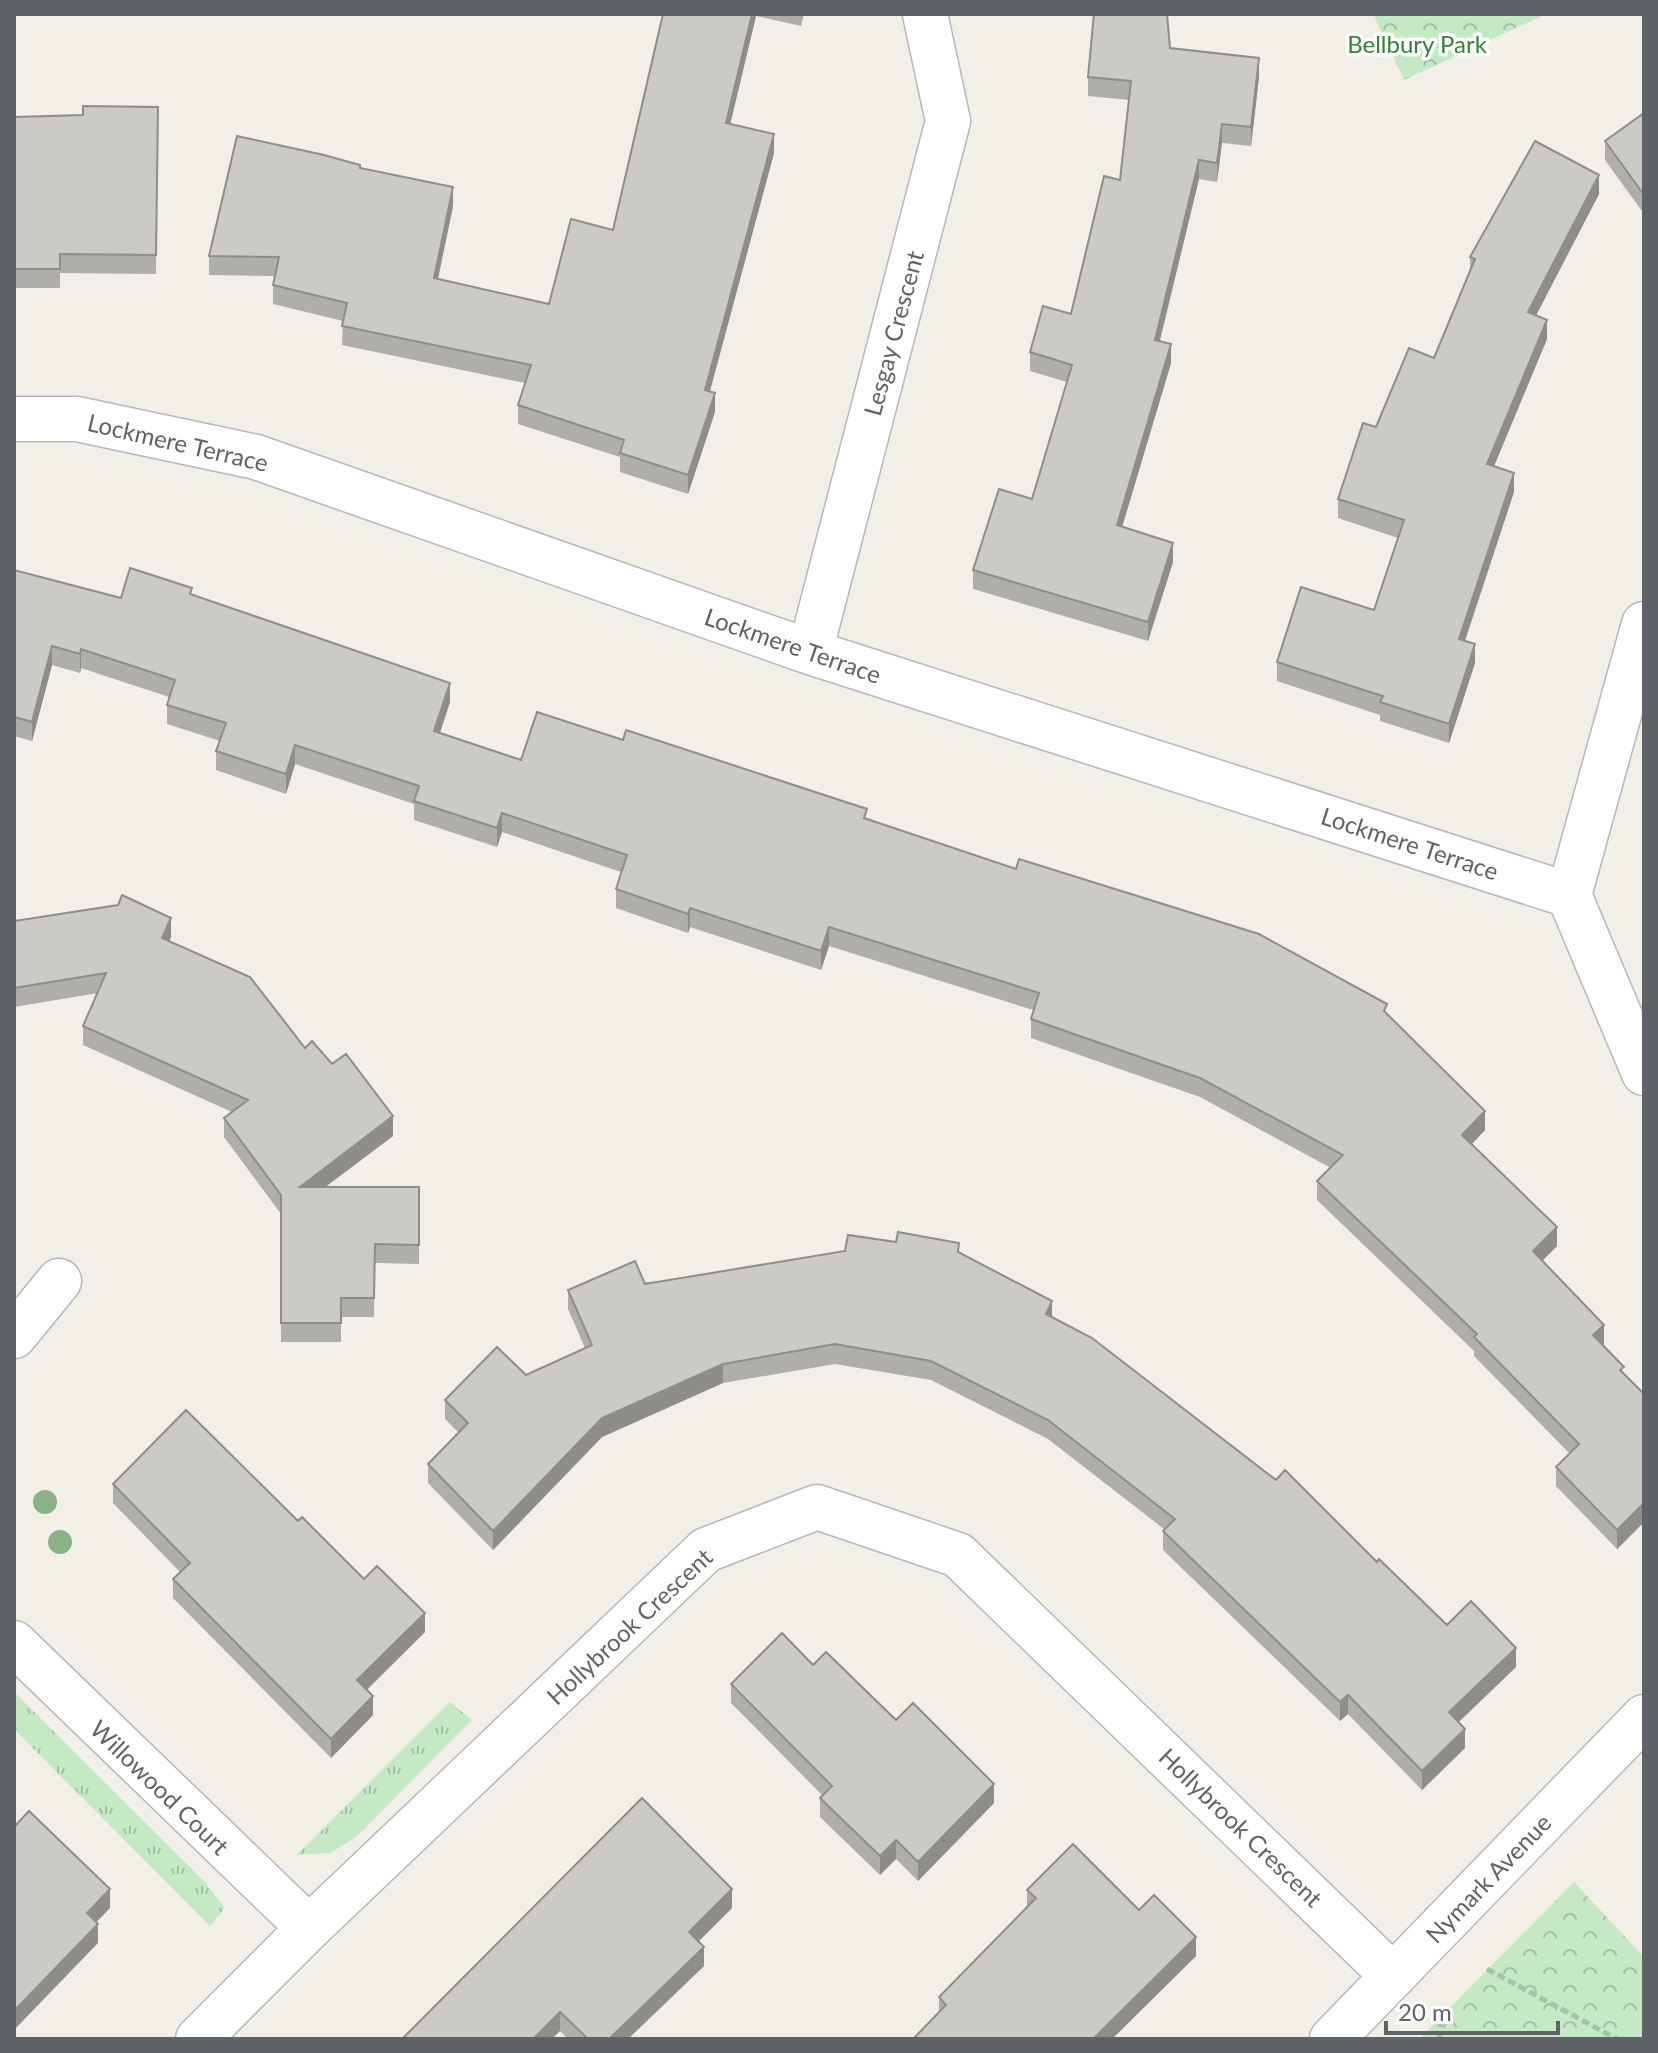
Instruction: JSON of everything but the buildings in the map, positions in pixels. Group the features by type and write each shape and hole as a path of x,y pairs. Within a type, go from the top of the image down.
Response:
{"street":[{"name":"Lesgay Crescent","path":"810,652 948,121 925,14"},
{"name":"Lockmere Terrace","path":"14,419 77,419 256,457 810,652 1569,895"},
{"path":"1644,624 1569,895 1644,1073"},
{"path":"14,1336 59,1281"},
{"name":"Hollybrook Crescent","path":"198,2039 309,1928 706,1550 817,1507 958,1555 1393,1976"},
{"name":"Willowood Court","path":"14,1643 309,1928"},
{"name":"Nymark Avenue","path":"1332,2039 1644,1717"}],"path":[{"path":"1487,1969 1617,2039"},
{"path":"1439,2039 1441,2016"}],"green space":[{"name":"Bellbury Park","path":"1373,14 1546,14 1404,80"},
{"path":"14,1692 204,1881 225,1908 210,1926 14,1729"},
{"path":"450,1702 472,1720 355,1838 330,1853 297,1855"},
{"path":"1574,1882 1644,1957 1644,2039 1419,2039"}]}
